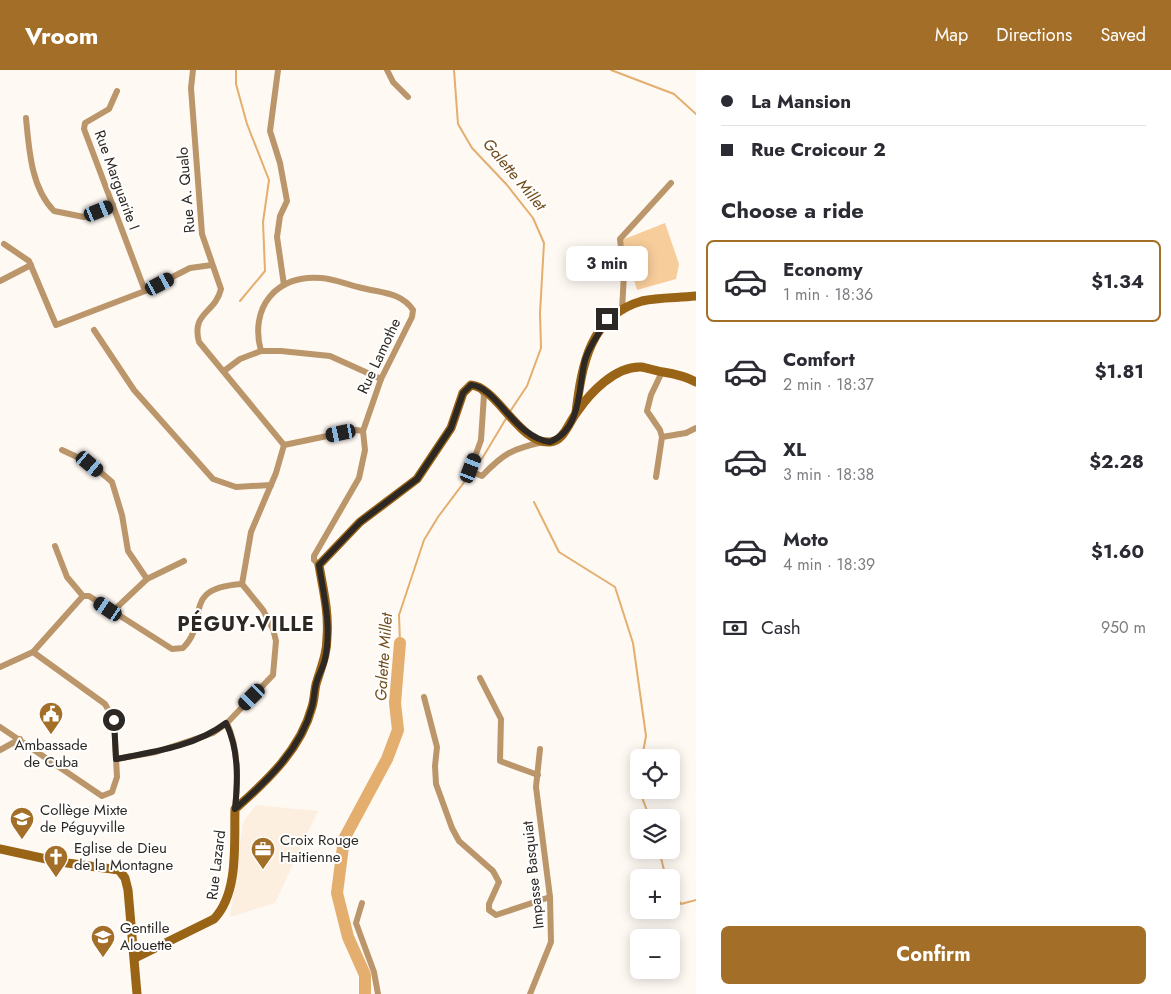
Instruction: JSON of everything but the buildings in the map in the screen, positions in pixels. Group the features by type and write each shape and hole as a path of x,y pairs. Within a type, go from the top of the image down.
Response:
{"street":[{"name":"Rue A. Qualo","path":"193,70 191,88 202,234 220,290 214,304 200,318 196,332 199,342 284,446"},
{"path":"261,351 256,334 258,316 268,299 284,285 277,237 280,216 287,201 280,163 270,132 278,70"},
{"path":"387,70 393,82 408,97"},
{"name":"Rue Marguarite I","path":"117,91 110,109 84,124 84,129 145,291"},
{"path":"26,118 33,166 43,194 54,211 84,217 113,205"},
{"path":"622,310 624,274 620,239 671,183"},
{"path":"4,244 26,258 31,265 56,325 145,291 190,268 212,265"},
{"path":"0,281 31,265"},
{"name":"Rue Lamothe","path":"235,809 280,766 306,724 313,706 317,681 325,660 327,636 327,615 319,565 314,560 314,556 359,478 366,450 363,430 381,379 412,317 413,310 410,305 396,295 349,286 331,279 304,278 284,285"},
{"path":"576,412 586,359 595,336 607,319 643,301 696,296"},
{"path":"94,330 134,390 213,478 236,487 271,485"},
{"path":"224,371 240,359 261,351 309,352 330,356 381,379"},
{"path":"481,387 484,395 481,440 471,468 482,476 501,456 515,449 550,442 562,436 576,412 594,392 613,376 628,368 641,367 673,374 696,382"},
{"path":"656,477 662,437 660,430 647,411 651,395 662,372"},
{"path":"319,565 360,522 417,479 451,428 464,390 471,385 481,387 521,429 544,442"},
{"path":"662,437 686,433 696,428"},
{"path":"116,759 156,752 202,738 226,723 273,675 276,641 273,629 263,610 242,584 251,532 271,485 284,446 363,430"},
{"path":"62,450 90,464 112,482 122,515 128,551 147,579"},
{"path":"56,546 67,577 83,596"},
{"path":"112,612 147,579 184,561"},
{"path":"0,667 33,652 83,596 89,596 172,649 178,650 183,648 192,636 197,610 203,597 209,591 242,584"},
{"path":"0,727 102,796 112,792 117,777 112,713 105,704 33,652"},
{"path":"480,678 501,719 502,763 538,775"},
{"path":"424,697 437,747 436,784 452,828 459,841 493,871 499,882 488,904 489,910 496,915 550,897"},
{"name":"Rue Lazard","path":"135,958 214,919 224,909 230,887 234,852 236,750 234,739 226,723"},
{"path":"0,750 20,739"},
{"name":"Impasse Basquiat","path":"530,994 551,942 550,897 538,807 540,749"},
{"path":"0,849 60,862 118,870 125,878 128,890 135,958 136,994"},
{"path":"362,903 356,923 374,972 378,994"}],"shaded area":[{"path":"665,223 679,264 676,279 637,290 622,240"},
{"name":"Croix Rouge Haitienne","path":"256,805 318,811 275,903 230,917 243,822"}],"waterway":[{"path":"236,70 236,84 247,124 269,180 263,222 265,271 240,301"},
{"name":"Galette Millet","path":"454,70 458,124 472,148 507,185 533,218 544,243 540,313 541,348 527,386 509,413"},
{"path":"611,70 674,94 696,114"},
{"name":"Galette Millet","path":"400,643 399,615 424,540 438,517 483,457 507,417"},
{"path":"534,502 559,552 615,587 633,643 646,736 644,749"},
{"name":"Galette Millet","path":"365,994 365,975 348,937 337,893 344,839 387,759 398,730 395,703 400,643"},
{"path":"643,799 646,809"},
{"path":"661,859 664,869"},
{"path":"680,902 681,904 696,900"}],"place":[{"name":"Ambassade de Cuba","path":"51,735"},
{"name":"Collège Mixte de Péguyville","path":"22,840"},
{"name":"Croix Rouge Haitienne","path":"263,870"},
{"name":"Eglise de Dieu de la Montagne","path":"56,878"},
{"name":"Gentille Alouette","path":"103,958"}],"district":[{"name":"PÉGUY-VILLE","path":"246,624"}],"route":[{"path":"114,720 116,759 156,752 202,738 213,733 226,723 234,739 236,750 235,809 280,766 306,724 313,706 314,691 325,660 327,636 327,615 319,565 360,522 417,479 443,442 451,428 464,390 471,385 481,387 521,429 535,437 544,442 550,442 562,436 576,412 586,359 595,336 607,319"}]}
